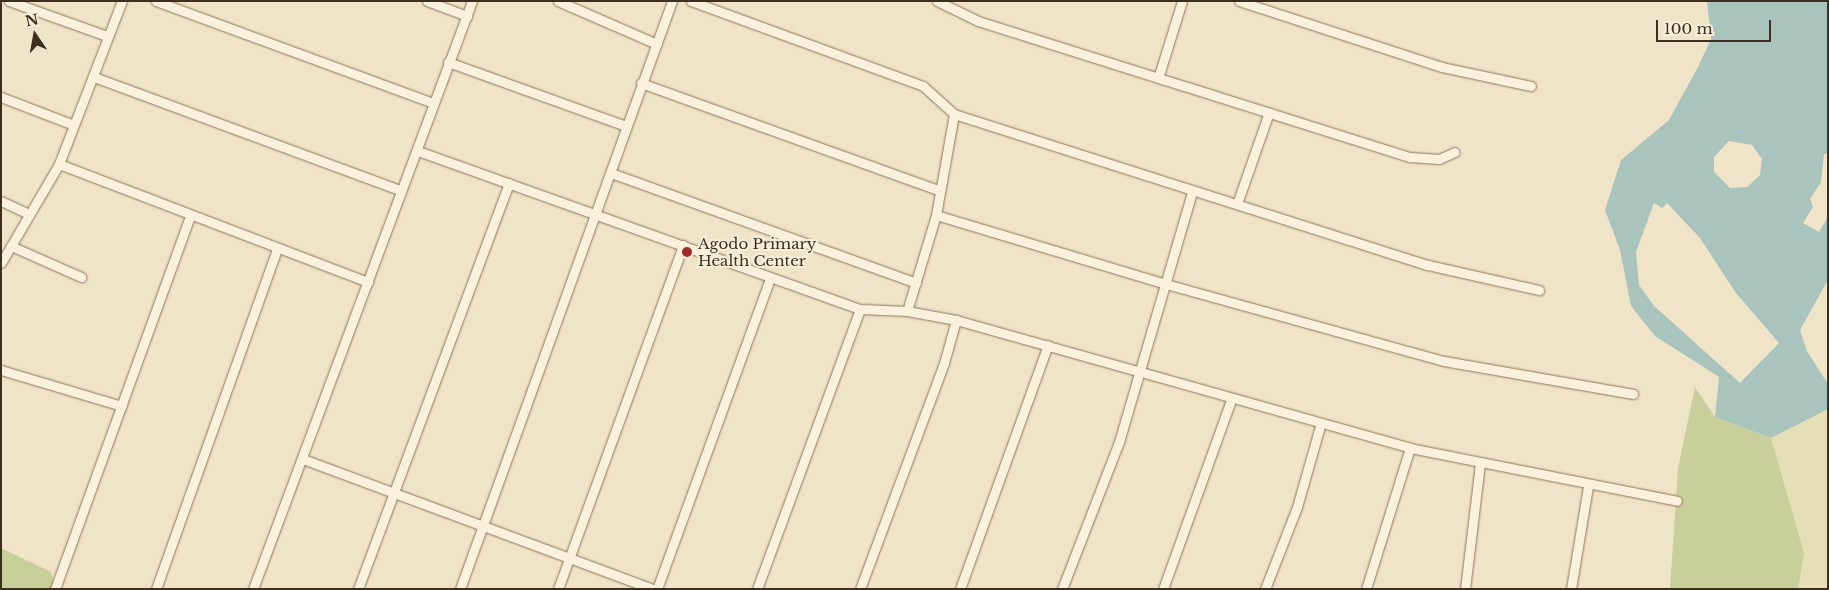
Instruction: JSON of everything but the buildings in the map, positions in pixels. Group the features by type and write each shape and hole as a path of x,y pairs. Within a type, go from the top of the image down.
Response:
{"street":[{"path":"9,1 107,36"},
{"path":"1,263 59,164 122,1"},
{"path":"156,1 433,103"},
{"path":"427,1 466,16"},
{"path":"253,589 418,151 433,103 472,1"},
{"path":"558,1 569,3 657,44"},
{"path":"460,589 597,215 641,83 672,1"},
{"path":"691,1 923,86 954,114 1192,193 1237,204 1428,265 1538,290"},
{"path":"937,1 978,22 1159,75 1410,157 1440,159 1455,152"},
{"path":"1159,75 1182,1"},
{"path":"1238,1 1442,67 1531,86"},
{"path":"448,62 626,126"},
{"path":"94,77 402,191"},
{"path":"641,83 939,190"},
{"path":"1,98 74,125"},
{"path":"1237,204 1269,112"},
{"path":"907,311 936,215 954,114"},
{"path":"418,151 860,309 907,311 956,320 1048,345 1231,400 1410,448 1588,486 1677,501"},
{"path":"59,164 277,250 368,282"},
{"path":"611,173 916,282"},
{"path":"358,589 509,183"},
{"path":"1062,589 1118,442 1140,374 1192,193"},
{"path":"1,201 29,214"},
{"path":"936,215 1166,284 1444,361 1633,394"},
{"path":"55,589 190,216"},
{"path":"558,589 683,245"},
{"path":"11,246 81,277"},
{"path":"156,589 277,250"},
{"path":"657,589 770,278"},
{"path":"757,589 860,309"},
{"path":"860,589 944,363 956,320"},
{"path":"960,589 1048,345"},
{"path":"1,370 122,406"},
{"path":"1163,589 1231,400"},
{"path":"1265,589 1297,507 1321,423"},
{"path":"1366,589 1410,448"},
{"path":"303,459 653,589"},
{"path":"1465,589 1480,464"},
{"path":"1571,589 1588,486"}],"shaded area":[{"path":"1828,409 1828,589 1798,589 1804,553 1771,438"}],"green space":[{"path":"1695,387 1715,417 1771,438 1804,553 1798,589 1670,589 1678,468"},
{"path":"1,548 51,572 55,589 1,589"}],"water":[{"path":"1707,1 1828,1 1828,154 1824,154 1821,182 1810,199 1813,207 1803,223 1819,232 1828,217 1828,280 1800,330 1807,351 1828,384 1828,409 1771,438 1715,417 1719,377 1655,336 1631,306 1620,250 1605,210 1621,160 1669,120 1711,39","holes":["1729,141 1752,145 1762,159 1760,175 1747,187 1730,188 1714,172 1714,157","1654,203 1662,208 1667,203 1700,238 1736,293 1779,343 1740,383 1654,306 1639,285 1636,252"]}],"place":[{"name":"Agodo Primary Health Center","path":"687,252"}]}
